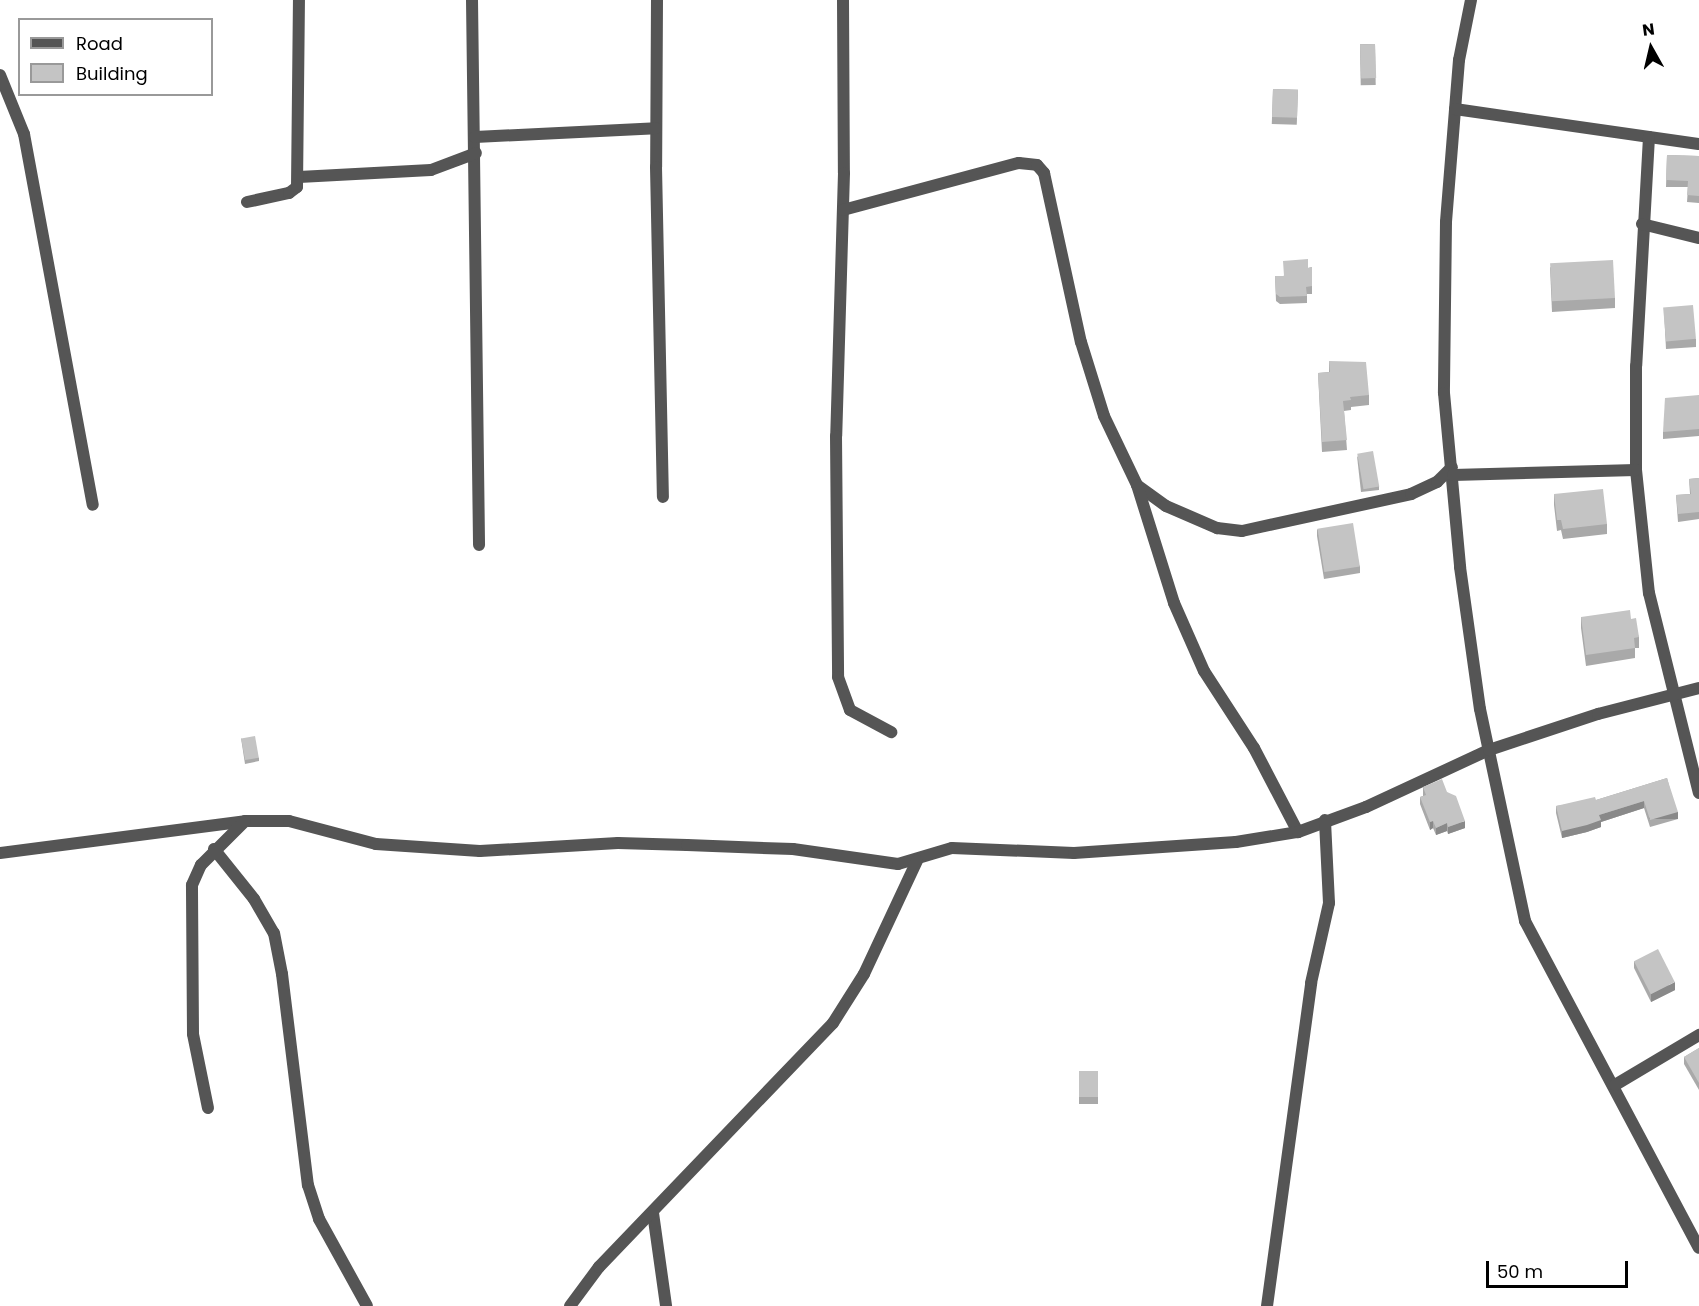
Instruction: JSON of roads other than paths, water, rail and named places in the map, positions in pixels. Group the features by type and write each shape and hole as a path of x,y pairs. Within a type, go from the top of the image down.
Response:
{"street":[{"path":"247,202 289,193 297,187 299,177 299,0"},
{"path":"472,0 476,137 479,545"},
{"path":"657,0 656,128 663,497"},
{"path":"843,0 843,210 836,436 838,677 850,710 891,732"},
{"path":"1471,0 1459,60 1446,222 1444,393 1453,471 1461,578 1489,750 1525,921 1615,1085 1699,1248"},
{"path":"0,75 24,134 93,505"},
{"path":"1455,109 1699,144"},
{"path":"476,137 656,128"},
{"path":"1649,136 1642,224 1636,470 1649,592 1699,793"},
{"path":"299,177 431,170 476,153"},
{"path":"843,210 1019,163 1037,165 1044,173 1081,342 1104,416 1137,485 1174,603 1204,671 1254,748 1298,832"},
{"path":"1642,224 1699,238"},
{"path":"1137,485 1186,515 1217,528 1242,531 1411,494 1437,482 1453,471 1636,470"},
{"path":"0,853 245,821 289,821 376,844 468,850 618,843 793,849 898,864 917,861 952,849 1074,854 1236,842 1298,832 1325,820 1366,807 1489,750 1673,693 1699,688"},
{"path":"1267,1306 1304,1030 1329,903 1325,820"},
{"path":"208,1107 194,1034 192,885 201,865 214,849 245,821"},
{"path":"214,849 259,907 274,933 282,974 308,1185 319,1219 367,1306"},
{"path":"570,1306 599,1267 833,1023 864,974 917,861"},
{"path":"1615,1085 1699,1035"},
{"path":"652,1213 666,1306"}]}
